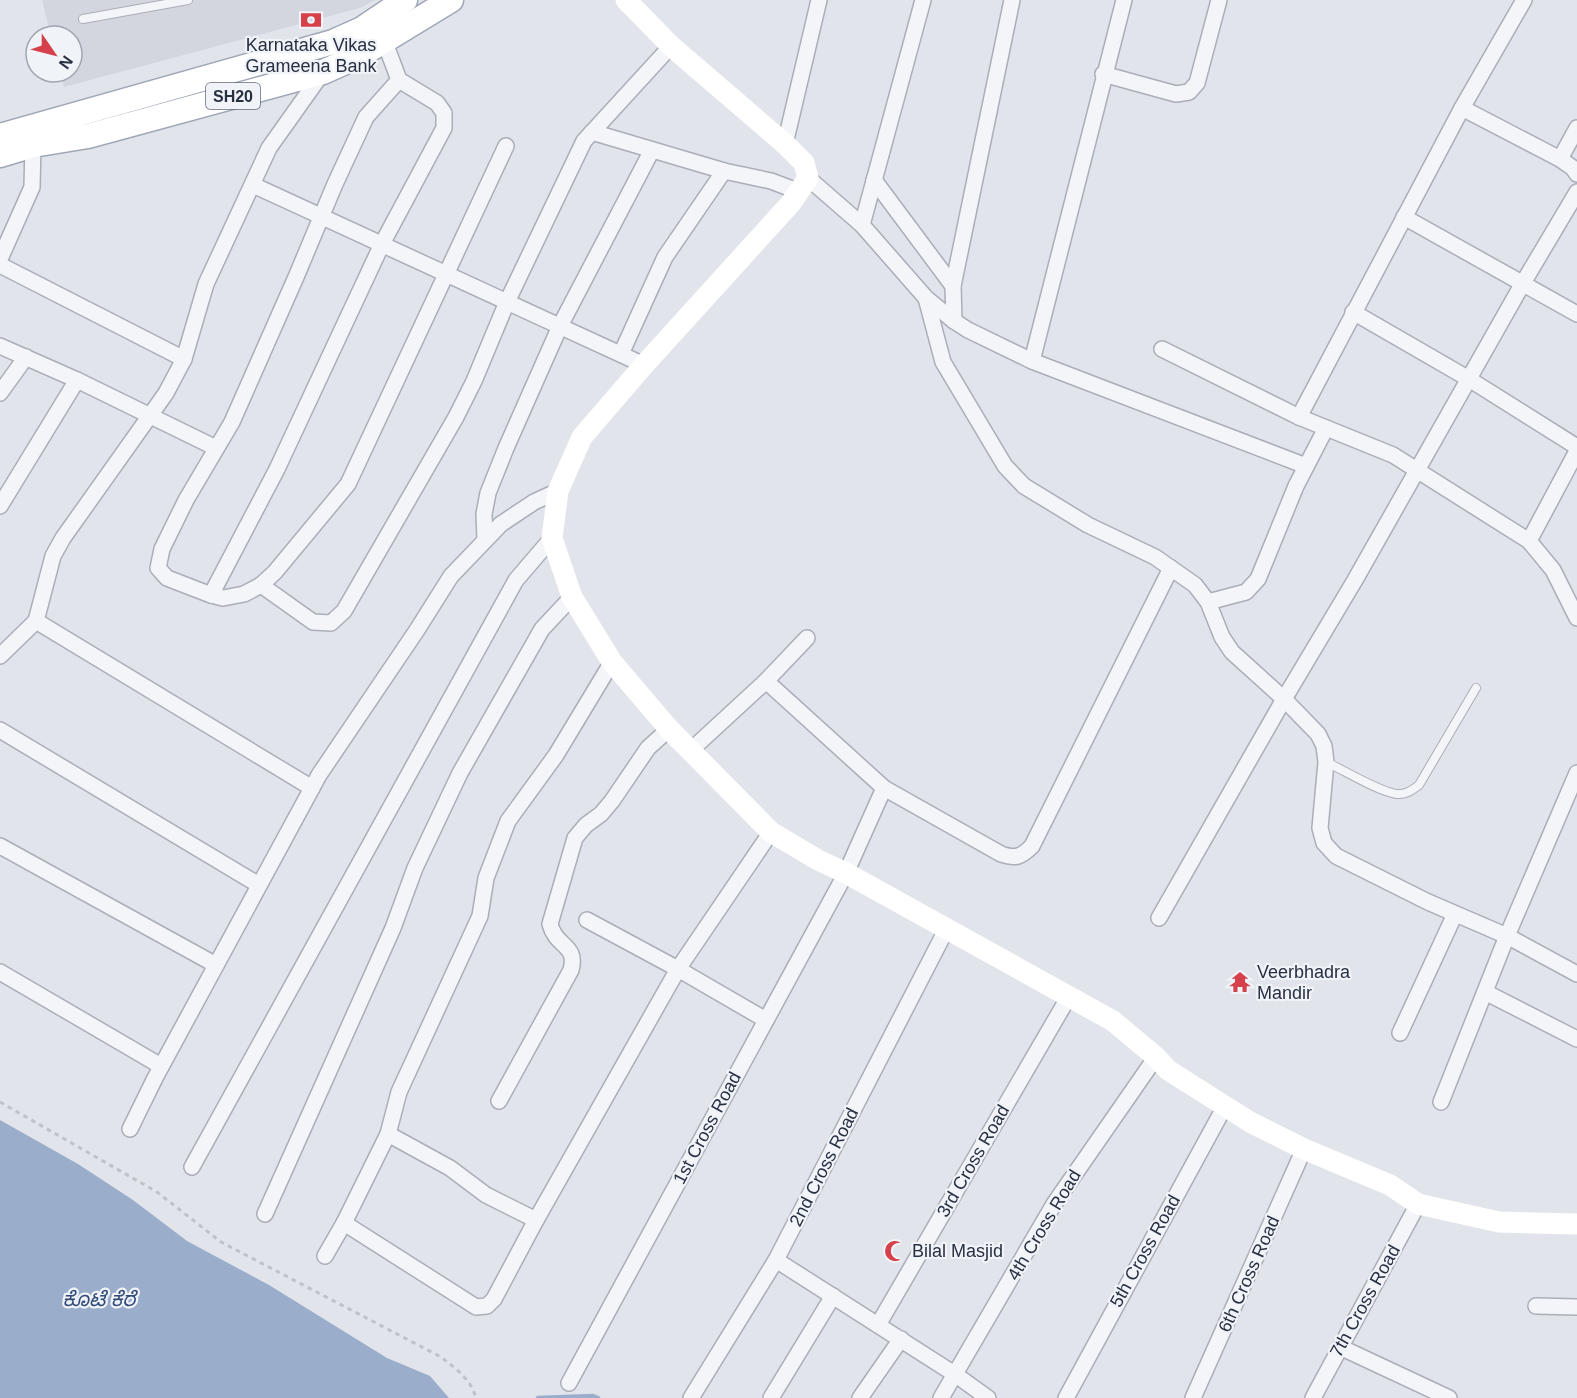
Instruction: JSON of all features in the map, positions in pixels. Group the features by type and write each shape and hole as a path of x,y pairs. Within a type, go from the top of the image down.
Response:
{"main road":[{"name":"SH20","path":"0,136 333,42 362,29 405,0"},
{"name":"SH20","path":"0,155 33,145 88,136 323,72 359,56 451,0"}],"street":[{"path":"626,0 671,46 804,163 804,185 582,437 558,491 552,538 572,597 612,663 669,729 771,832 1113,1021 1168,1070 1250,1122 1304,1149 1390,1185 1418,1204 1500,1222 1577,1224"},
{"path":"785,144 819,0"},
{"path":"862,225 923,0"},
{"path":"954,321 952,286 1012,0"},
{"path":"1032,361 1103,74 1124,0"},
{"path":"1103,74 1176,94 1189,92 1197,83 1219,0"},
{"path":"1299,417 1462,108 1524,0"},
{"path":"211,595 277,469 382,244 444,128 444,113 437,103 399,80 384,40"},
{"path":"261,585 313,622 331,623 344,611 456,417 474,381 507,302 584,141 671,46"},
{"path":"0,656 36,621 53,556 63,538 166,393 184,359 206,284 269,148 323,72"},
{"path":"399,80 366,117 232,422 186,500 162,549 158,568 167,578 223,598 244,594 261,585 275,572 348,484 506,146"},
{"path":"1462,108 1560,159 1573,168 1577,174"},
{"path":"1560,159 1577,128"},
{"path":"592,132 724,171 804,185 862,225 926,298 954,321 1032,361 1306,466"},
{"path":"0,259 33,187 33,145"},
{"path":"485,539 484,514 488,493 560,326 652,150"},
{"path":"621,354 665,257 724,171"},
{"path":"874,180 952,286"},
{"path":"252,185 644,365"},
{"path":"1159,918 1284,699 1356,580 1523,283 1577,192"},
{"path":"1404,217 1577,314"},
{"path":"0,265 184,359"},
{"path":"926,298 943,362 1012,476 1023,486 1088,525 1155,557 1196,585 1208,602 1222,637 1232,652 1284,699 1318,734 1324,746 1326,762 1320,828 1324,843 1336,856 1455,914 1507,936 1577,974"},
{"path":"1353,312 1469,379 1577,449 1529,541"},
{"path":"0,346 77,380 216,448"},
{"path":"1162,349 1299,417 1392,455 1529,541 1553,570 1577,618"},
{"path":"0,393 26,357"},
{"path":"0,506 77,380"},
{"path":"1208,602 1246,592 1258,579 1306,466 1326,428"},
{"path":"130,1129 161,1066 312,788 417,630 450,576 501,524 534,502 558,491"},
{"path":"192,1167 516,580 552,538"},
{"path":"766,681 884,788 1001,854 1013,858 1023,855 1032,846 1171,568"},
{"path":"265,1214 393,928 416,868 460,773 542,629 572,597"},
{"path":"36,621 312,788"},
{"path":"690,751 766,681 807,638"},
{"path":"325,1256 344,1224 388,1134 399,1092 480,916 486,878 508,821 556,755 612,663"},
{"path":"499,1101 571,970 573,961 571,951 553,935 550,924 575,838 606,808 648,748 669,729"},
{"path":"0,730 260,885"},
{"path":"1441,1102 1507,936 1577,773"},
{"name":"1st Cross Road","path":"569,1383 846,873 884,788"},
{"path":"344,1224 476,1306 487,1306 494,1299 678,969 771,832"},
{"path":"0,846 216,965"},
{"path":"1400,1033 1455,914"},
{"path":"588,920 766,1020"},
{"name":"2nd Cross Road","path":"691,1398 776,1260 946,930"},
{"path":"0,972 161,1066"},
{"path":"1485,992 1577,1039"},
{"name":"3rd Cross Road","path":"878,1325 1068,998"},
{"name":"4th Cross Road","path":"941,1398 1054,1204 1156,1057"},
{"name":"5th Cross Road","path":"1066,1398 1225,1106"},
{"path":"388,1134 450,1168 486,1195 536,1220"},
{"name":"6th Cross Road","path":"1192,1398 1304,1149"},
{"name":"7th Cross Road","path":"1313,1398 1418,1204"},
{"path":"776,1260 901,1339 987,1398"},
{"path":"771,1398 834,1296"},
{"path":"1536,1306 1577,1307"},
{"path":"860,1398 901,1339"},
{"path":"1340,1347 1449,1398"}],"lane":[{"path":"83,19 188,0"},
{"path":"1326,762 1385,791 1398,794 1409,793 1419,785 1476,688"}],"path":[{"path":"0,1102 157,1192 221,1242 441,1357 463,1375 474,1390 476,1398"}],"shaded area":[{"path":"42,0 375,0 360,8 84,82 84,24 48,24"}],"water":[{"name":"ಕೊಟೆ ಕೆರೆ","path":"0,1120 78,1164 133,1200 187,1241 269,1285 387,1358 430,1376 449,1398 0,1398"}],"waterway":[{"path":"538,1398 593,1396 598,1398"}],"place":[{"name":"Karnataka Vikas Grameena Bank","path":"311,20"},
{"name":"Veerbhadra Mandir","path":"1240,982"},
{"name":"Bilal Masjid","path":"895,1251"}]}
